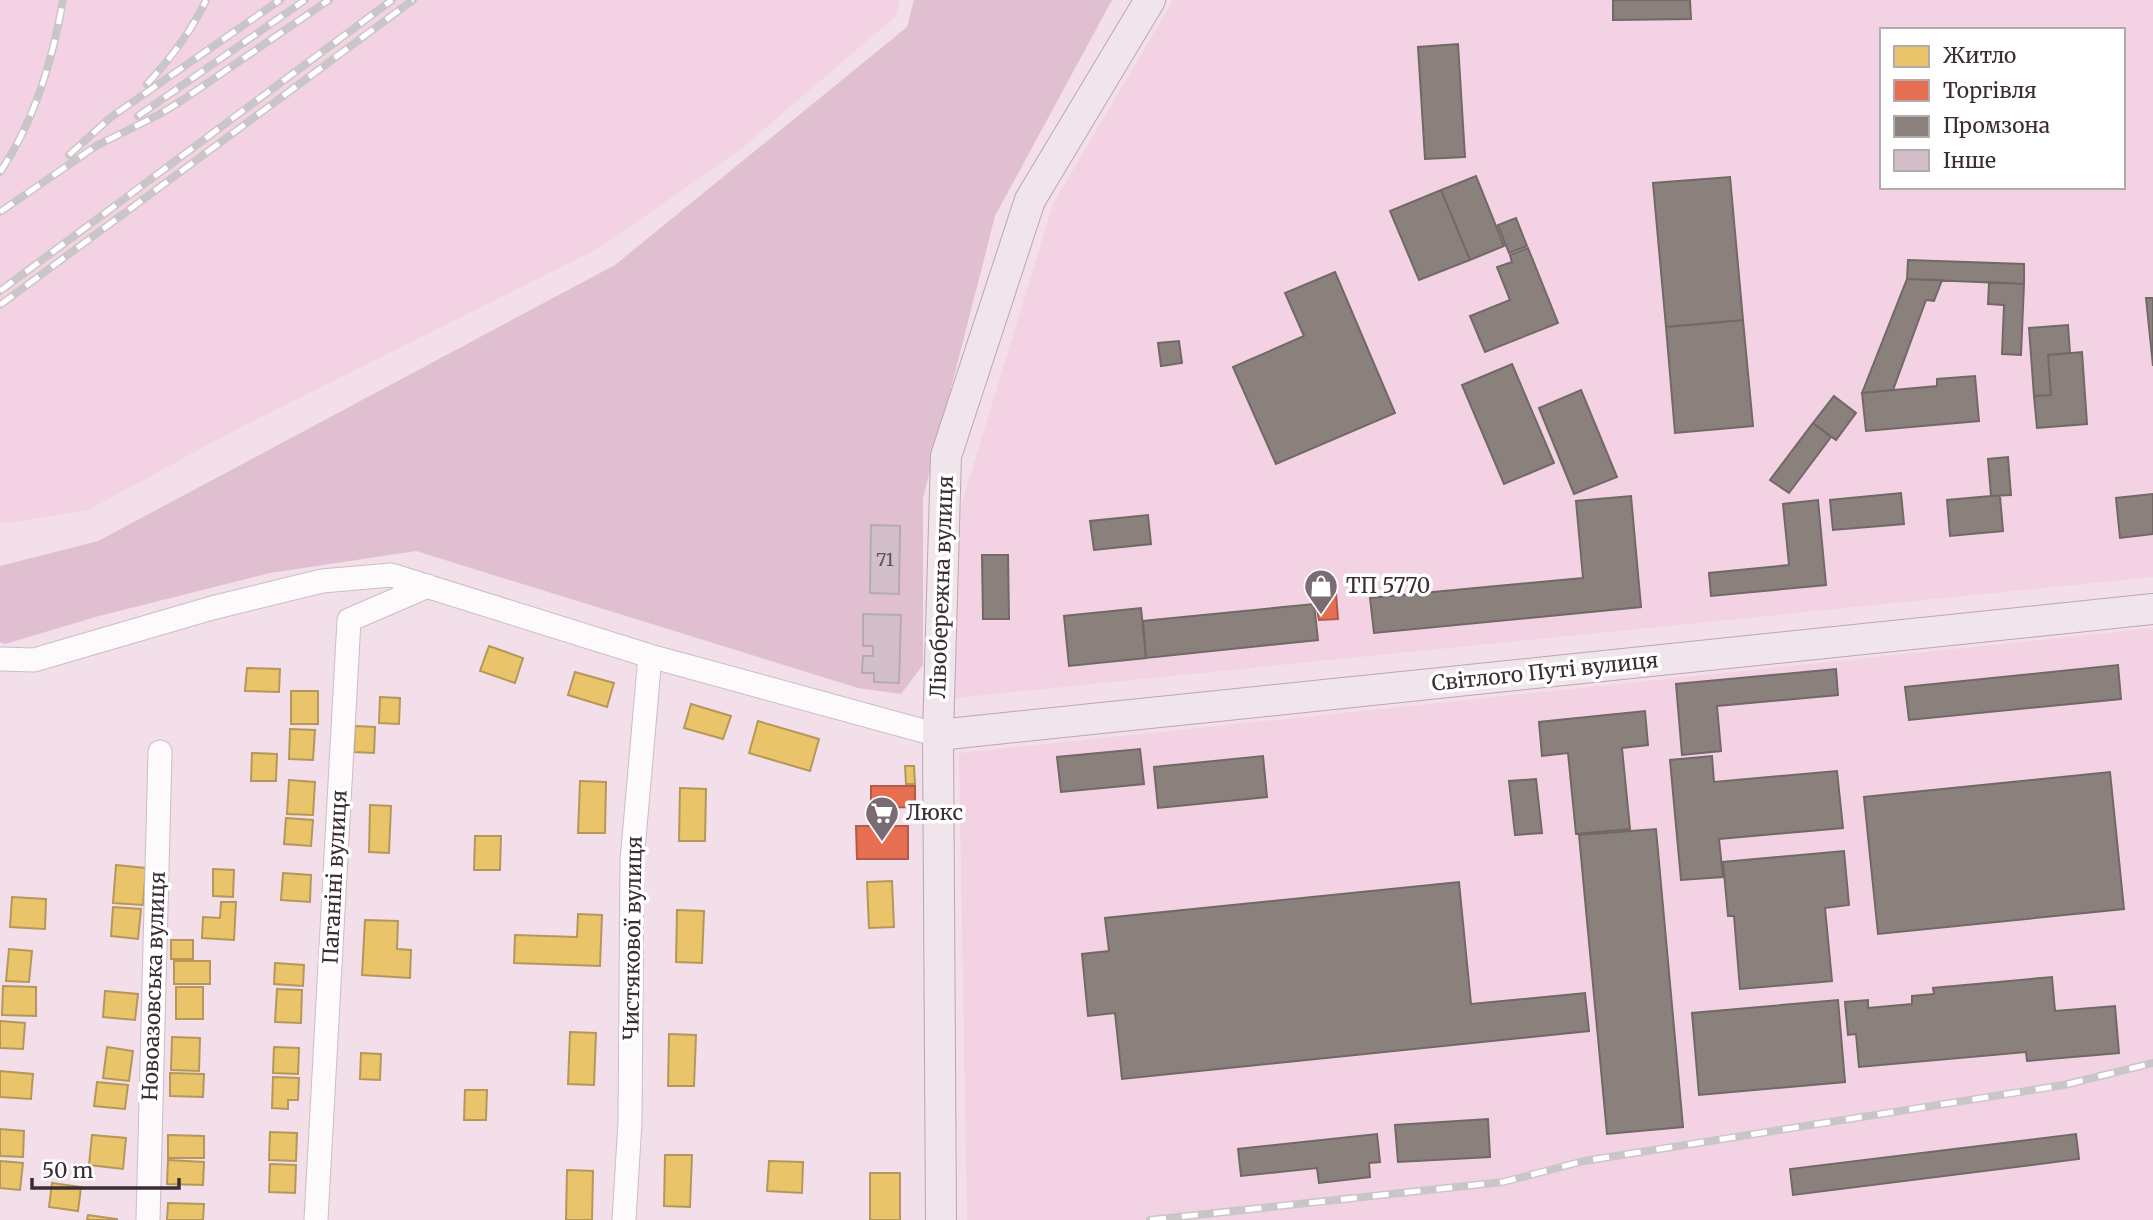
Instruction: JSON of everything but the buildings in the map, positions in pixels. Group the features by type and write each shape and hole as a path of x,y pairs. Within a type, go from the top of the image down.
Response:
{"main road":[{"name":"Лівобережна вулиця","path":"941,1220 938,735 946,456 1030,200 1150,0"},
{"name":"Світлого Путі вулиця","path":"938,735 2153,609"}],"street":[{"path":"0,659 34,660 212,608 322,582 391,575 650,656 938,735"},
{"name":"Паганіні вулиця","path":"316,1220 349,620 428,586"},
{"name":"Чистякової вулиця","path":"624,1220 630,1122 632,861 650,656"},
{"name":"Новоазовська вулиця","path":"148,1220 160,752"}],"shaded area":[{"path":"0,0 900,0 896,16 741,149 601,247 241,427 88,510 0,524"},
{"path":"914,0 1112,0 995,216 923,498 923,665 901,694 858,688 416,551 270,573 99,616 5,644 0,642 0,566 98,541 615,265 907,27"},
{"path":"1173,0 2153,0 2153,577 954,698 956,522 1053,204"},
{"path":"2153,628 2153,1220 967,1220 959,753"}],"railway":[{"path":"0,172 32,111 48,67 63,0"},
{"path":"147,84 180,44 206,0"},
{"path":"69,155 111,117 280,0"},
{"path":"138,116 305,0"},
{"path":"0,212 96,146 181,101 329,0"},
{"path":"0,291 392,0"},
{"path":"0,305 413,0"},
{"path":"1150,1220 1503,1182 1584,1161 2064,1085 2153,1063"}],"place":[{"name":"ТП 5770","path":"1321,616"},
{"name":"Люкс","path":"882,843"}]}
